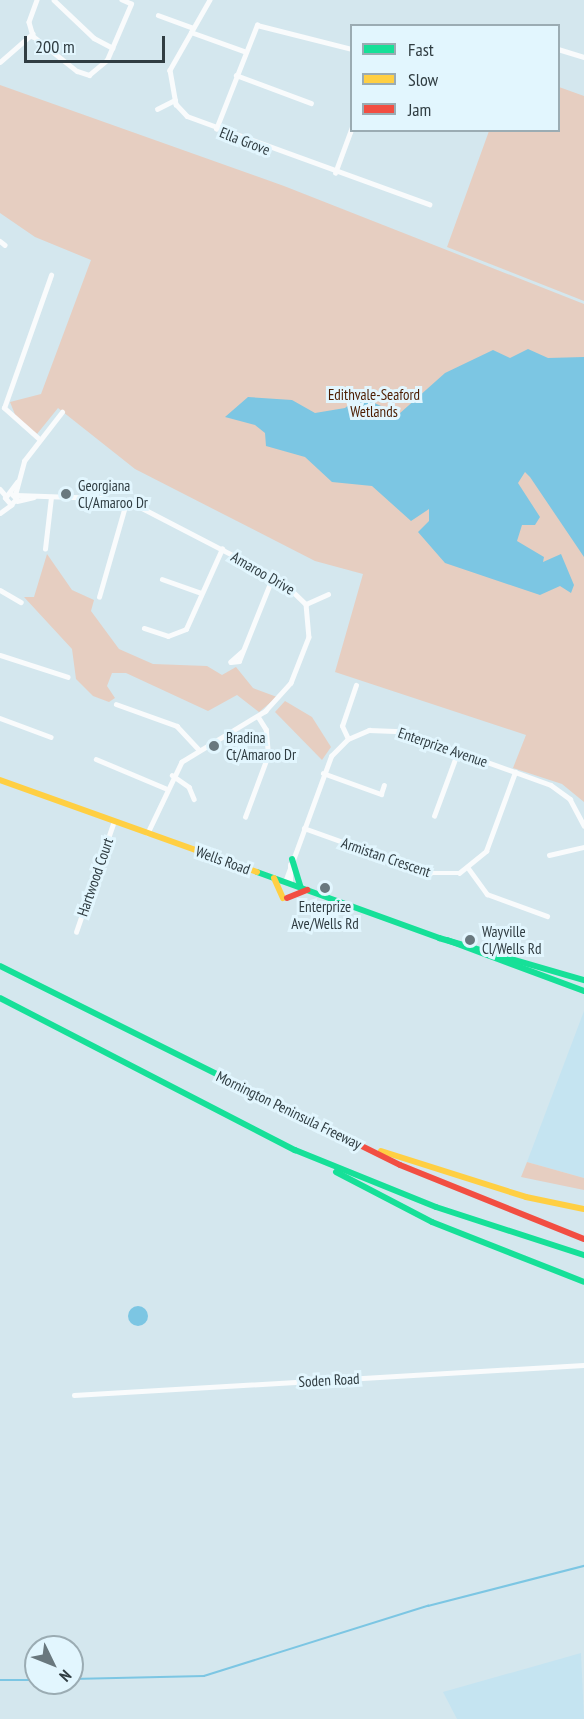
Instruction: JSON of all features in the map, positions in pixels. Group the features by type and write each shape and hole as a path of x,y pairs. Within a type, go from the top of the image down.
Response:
{"main road":[{"name":"Wells Road","path":"0,780 584,991"},
{"path":"274,878 285,898 304,889 291,862"},
{"name":"Wells Road","path":"446,940 584,980"},
{"name":"Mornington Peninsula Freeway","path":"0,966 310,1121 483,1203 584,1239"},
{"name":"Mornington Peninsula Freeway","path":"0,998 295,1150 436,1207 584,1255"},
{"path":"310,1121 439,1172 584,1209"},
{"path":"295,1150 432,1222 584,1282"}],"street":[{"path":"37,0 28,22 32,34 85,74 101,70 113,48 131,4 122,0"},
{"path":"54,0 94,38 113,48"},
{"path":"157,109 175,100 170,70 210,0"},
{"path":"158,15 243,51"},
{"path":"216,129 243,51 260,24 350,49"},
{"path":"0,62 32,34"},
{"path":"560,50 584,57"},
{"path":"236,75 310,103"},
{"name":"Ella Grove","path":"175,100 187,116 216,129 335,173 429,204"},
{"path":"335,173 350,130"},
{"path":"40,440 4,408 51,275"},
{"path":"12,498 19,477 40,440 62,412"},
{"path":"12,498 18,486 19,477"},
{"path":"18,486 25,494"},
{"path":"0,489 12,498"},
{"name":"Amaroo Drive","path":"0,511 12,498 25,494 126,503 273,576 306,604 309,637 298,669 282,695 258,717 199,750 172,776 148,833"},
{"name":"Amaroo Drive","path":"12,498 36,496"},
{"path":"45,549 51,497"},
{"path":"99,597 126,503"},
{"path":"144,628 181,634 222,549"},
{"path":"242,652 273,576"},
{"path":"162,579 201,592"},
{"path":"0,590 21,602"},
{"path":"306,604 328,594"},
{"path":"0,655 68,676"},
{"path":"288,883 291,862 323,774 348,739 342,726 356,685"},
{"path":"116,704 177,726 199,750"},
{"path":"245,817 268,755 266,730 258,717"},
{"path":"0,718 51,737"},
{"name":"Enterprize Avenue","path":"348,739 390,728 516,772 557,789 581,810 584,825"},
{"path":"434,816 458,751"},
{"path":"96,759 165,788"},
{"path":"516,772 486,851 469,869 487,894 547,916"},
{"path":"323,774 381,794 384,785"},
{"path":"172,776 189,787 194,799"},
{"name":"Hartwood Court","path":"76,932 114,821"},
{"name":"Armistan Crescent","path":"304,828 430,873 469,869"},
{"path":"549,855 584,847"},
{"name":"Soden Road","path":"74,1395 584,1365"}],"shaded area":[{"path":"584,1011 584,1178 527,1162"},
{"path":"581,1653 584,1719 457,1719 443,1692"}],"green space":[{"name":"Edithvale-Seaford Wetlands","path":"0,85 284,186 584,304 584,802 562,784 513,768 526,735 335,672 363,574 315,561 135,469 58,408 37,434 16,417 10,402 41,394 91,260 35,237 0,213"},
{"path":"560,87 584,96 584,301 447,247 489,132 560,132"},
{"path":"47,554 72,590 94,600 91,611 119,649 153,664 207,666 222,675 236,667 253,688 277,697 259,712 237,695 208,711 126,673 112,673 107,686 115,698 109,702 93,696 76,679 72,649 24,597 34,597"},
{"path":"285,701 312,717 331,747 322,760 275,712"},
{"path":"527,1162 584,1178 584,1190 521,1177"}],"water":[{"path":"528,349 548,358 584,357 584,557 525,472 518,483 540,517 535,525 522,525 517,541 544,557 543,562 561,554 574,585 571,593 560,586 540,595 445,563 418,532 429,521 429,509 411,521 372,486 332,482 305,457 266,446 265,433 255,425 225,417 248,397 292,400 315,413 345,408 352,402 352,393 399,414 445,373 493,350 510,358"},
{"path":"134,1306 142,1306 148,1312 148,1320 142,1326 134,1326 128,1320 128,1312"}],"waterway":[{"path":"84,1679 204,1676 428,1606 584,1566"},
{"path":"0,1680 24,1680"}],"traffic: fast":[{"path":"292,859 301,888"},
{"path":"257,872 439,938 584,980"},
{"path":"447,940 584,991"},
{"path":"0,966 277,1104"},
{"path":"0,998 295,1150 436,1207 584,1255"},
{"path":"336,1172 432,1222 584,1282"}],"traffic: slow":[{"path":"0,780 257,872"},
{"path":"274,878 283,898"},
{"path":"381,1151 526,1197 584,1209"}],"traffic: jam":[{"path":"287,898 307,890"},
{"path":"277,1104 400,1165 584,1239"}],"place":[{"name":"Georgiana Cl/Amaroo Dr","path":"66,494"},
{"name":"Bradina Ct/Amaroo Dr","path":"214,746"},
{"name":"Enterprize Ave/Wells Rd","path":"325,888"},
{"name":"Wayville Cl/Wells Rd","path":"470,940"}]}
